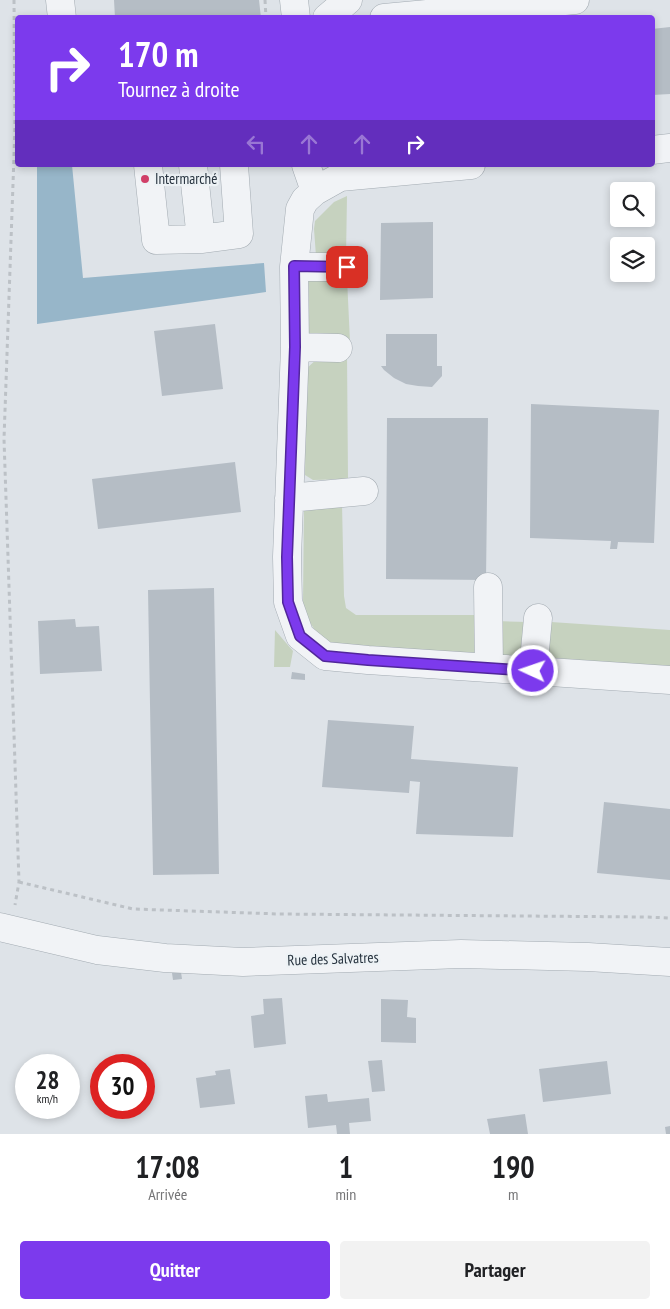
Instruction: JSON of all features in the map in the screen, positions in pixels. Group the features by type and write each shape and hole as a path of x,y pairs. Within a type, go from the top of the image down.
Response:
{"street":[{"path":"60,0 62,15"},
{"path":"294,0 296,15"},
{"path":"330,15 348,0"},
{"path":"410,15 514,3 573,0"},
{"path":"655,150 670,148"},
{"path":"148,167 156,240 201,240 239,234 234,167"},
{"path":"193,167 201,240"},
{"path":"307,167 315,191"},
{"path":"420,167 340,177 315,191 305,200 300,209 294,266 295,347 287,557 281,602 300,636 325,656 670,680"},
{"path":"294,266 347,267"},
{"path":"295,347 338,348"},
{"path":"289,498 364,491"},
{"path":"488,588 489,668"},
{"path":"533,671 538,618"},
{"name":"Rue des Salvatres","path":"5,928 98,950 165,958 243,962 461,954 588,957 670,962"}],"path":[{"path":"5,928 19,882 4,439 15,127 14,0"},
{"path":"265,0 266,15"},
{"path":"19,882 133,909 279,914 670,918"}],"green space":[{"path":"347,196 346,257 316,256 315,221 334,202"},
{"path":"347,278 350,342 304,340 307,281"},
{"path":"347,354 348,479 313,480 305,475 306,369 318,358"},
{"path":"342,504 344,596 346,608 356,615 479,615 476,658 339,650 320,638 307,618 303,604 304,506"},
{"path":"496,621 528,622 524,655 514,662 505,661 498,651"},
{"path":"551,622 670,630 670,673 555,663 549,655 548,644"},
{"path":"275,630 293,651 290,667 274,667"}],"water":[{"path":"37,167 72,167 83,278 264,263 266,292 37,324"}],"building":[{"path":"114,0 259,0 261,15 115,15"},
{"path":"670,27 670,94 655,95 655,29"},
{"path":"433,222 433,298 380,300 381,223"},
{"path":"215,324 223,389 162,396 154,331"},
{"path":"386,334 437,334 437,366 442,366 442,376 432,387 406,384 384,370 381,366 386,366"},
{"path":"531,404 659,410 654,543 618,542 617,549 610,549 611,541 530,538"},
{"path":"387,418 488,418 486,580 386,579"},
{"path":"235,462 241,512 98,529 92,479"},
{"path":"214,588 219,874 153,875 148,590"},
{"path":"75,619 76,627 99,626 102,671 40,674 38,621"},
{"path":"292,672 305,674 305,680 291,679"},
{"path":"328,720 414,726 411,759 518,767 513,837 416,834 420,782 410,781 409,793 322,787"},
{"path":"604,802 670,809 670,880 597,873"},
{"path":"181,972 182,979 173,980 172,973"},
{"path":"282,998 286,1044 254,1048 251,1016 264,1014 263,999"},
{"path":"381,999 408,1000 407,1017 416,1018 416,1043 381,1042"},
{"path":"382,1060 385,1091 372,1092 368,1061"},
{"path":"607,1061 611,1094 543,1102 539,1069"},
{"path":"230,1069 235,1104 200,1108 196,1078 216,1075 215,1071"},
{"path":"327,1094 328,1102 369,1098 371,1121 349,1123 350,1134 337,1134 336,1125 308,1128 305,1096"},
{"path":"525,1114 528,1134 490,1134 487,1119"},
{"path":"670,1126 670,1134 666,1134 665,1127"}],"place":[{"name":"Intermarché","path":"145,179"}],"route":[{"path":"347,267 294,266 295,347 287,557 288,602 300,636 325,656 533,671"}]}
